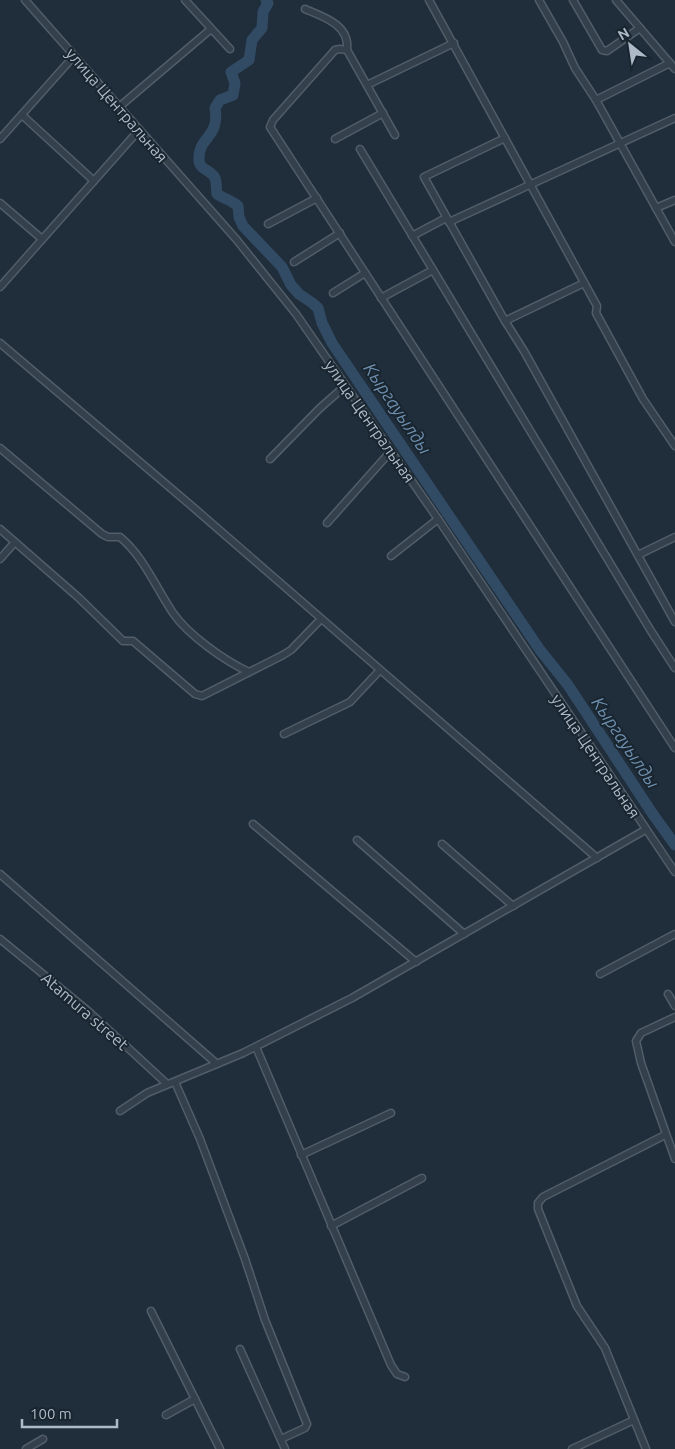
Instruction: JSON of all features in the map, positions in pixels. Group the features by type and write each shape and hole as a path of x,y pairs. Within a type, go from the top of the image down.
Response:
{"street":[{"name":"улица Центральная","path":"25,0 255,262 296,314 438,519 675,872"},
{"path":"185,0 230,49"},
{"path":"429,0 597,306 596,313 643,399 675,446"},
{"path":"539,0 563,42 575,68 596,100 675,242"},
{"path":"574,0 602,50 607,51 640,28"},
{"path":"596,100 673,66 616,0"},
{"path":"305,9 334,22 345,35 348,44 347,50 395,134"},
{"path":"119,107 211,29"},
{"path":"367,85 454,43"},
{"path":"347,50 334,50 273,120 270,127 675,748"},
{"path":"0,139 74,56"},
{"path":"335,139 383,113"},
{"path":"22,115 94,181"},
{"path":"412,236 531,185 675,118"},
{"path":"0,287 139,130"},
{"path":"505,138 424,177 505,321 524,350 675,622"},
{"path":"360,149 675,668"},
{"path":"268,224 317,198"},
{"path":"656,208 675,200"},
{"path":"0,203 42,239"},
{"path":"294,262 340,234"},
{"path":"382,298 433,270"},
{"path":"334,293 365,273"},
{"path":"505,321 584,283"},
{"path":"0,343 597,858"},
{"path":"270,459 320,408 345,386"},
{"path":"0,448 102,534 108,537 120,537 124,540 138,556 174,615 187,629 198,640 237,667 249,672"},
{"path":"327,522 391,451"},
{"path":"392,556 438,519"},
{"path":"0,529 79,598 123,641 133,641 195,694 202,696 291,650 322,619"},
{"path":"638,555 675,537"},
{"path":"0,558 16,542"},
{"path":"284,734 350,702 380,670"},
{"path":"253,824 416,962"},
{"path":"120,1111 147,1093 256,1047 352,998 645,830"},
{"path":"357,840 464,934"},
{"path":"442,844 513,906"},
{"path":"0,874 217,1064"},
{"path":"600,974 675,934"},
{"name":"Atamura street","path":"0,939 87,1010 167,1084"},
{"path":"668,994 675,1006"},
{"path":"675,1016 641,1033 636,1041 641,1062 675,1159"},
{"path":"256,1047 391,1365 397,1374 405,1378"},
{"path":"175,1082 200,1139 245,1259 265,1320 306,1424 305,1428 281,1438"},
{"path":"301,1155 391,1113"},
{"path":"646,1449 605,1348 577,1306 538,1209 538,1202 543,1197 665,1134"},
{"path":"332,1226 422,1178"},
{"path":"150,1311 220,1449"},
{"path":"240,1349 285,1449"},
{"path":"166,1415 195,1399"},
{"path":"572,1449 634,1420"},
{"path":"26,1449 43,1439"}],"waterway":[{"name":"Кыргауылды","path":"266,0 268,3 263,12 262,28 252,40 249,60 231,72 235,83 233,95 220,100 215,108 215,125 202,145 199,158 200,165 215,178 217,194 238,206 239,217 243,226 282,267 291,285 299,294 318,308 322,323 332,343 540,650 568,685 675,845"}]}
